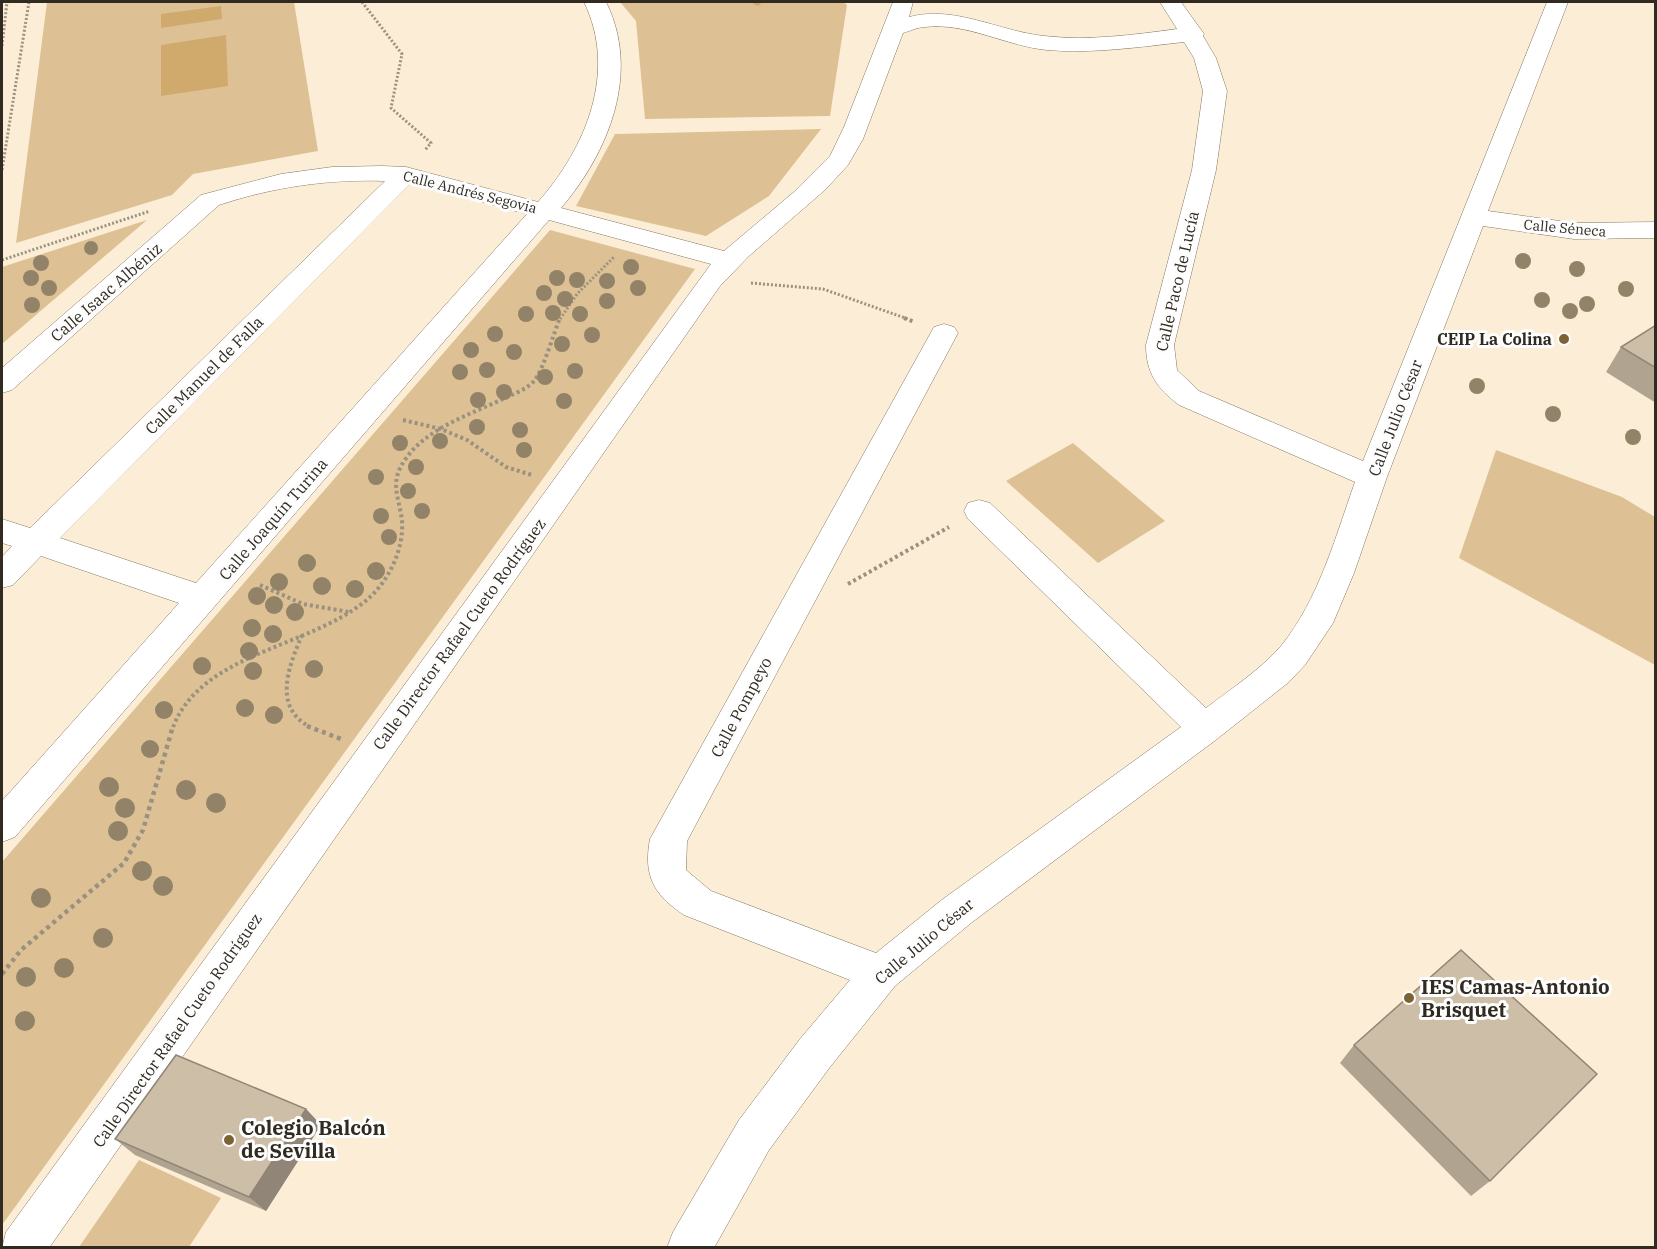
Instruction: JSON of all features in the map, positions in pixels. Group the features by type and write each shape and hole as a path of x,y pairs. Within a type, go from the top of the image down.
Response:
{"street":[{"name":"Calle Joaquín Turina","path":"2,826 565,187 589,150 603,112 610,75 610,45 601,12 595,2"},
{"name":"Calle Paco de Lucía","path":"1171,2 1193,34 1205,58 1215,91 1204,170 1160,345 1159,363 1167,381 1189,398 1372,477"},
{"name":"Calle Julio César","path":"689,1248 754,1135 815,1053 881,973 957,911 1205,729 1277,672 1293,655 1321,614 1557,2"},
{"name":"Calle Director Rafael Cueto Rodríguez","path":"22,1248 719,270 753,236 818,183 835,166 853,135 899,15 924,20 957,22 1010,37 1045,43 1121,43 1193,34"},
{"name":"Calle Andrés Segovia","path":"210,200 251,188 329,175 374,172 406,174 636,236 719,270"},
{"name":"Calle Manuel de Falla","path":"2,576 406,174"},
{"name":"Calle Isaac Albéniz","path":"2,383 210,200"},
{"name":"Calle Séneca","path":"1474,217 1575,231 1656,230"},
{"name":"Calle Pompeyo","path":"881,973 698,903 676,890 668,874 665,857 669,839 944,333"},
{"path":"979,511 1205,729"},
{"path":"2,531 203,598"}],"path":[{"path":"2,46 8,2"},
{"path":"2,170 29,2"},
{"path":"362,2 402,54 391,108 431,143 406,174"},
{"path":"2,260 154,210"},
{"path":"2,974 21,950 124,863 143,830 169,736 180,709 206,683 239,663 350,612 370,597 389,573 400,548 402,522 395,492 396,476 407,456 441,429 522,390 535,380 561,316 577,294 636,236"},
{"path":"719,270 823,289 944,333"},
{"path":"367,412 441,429 467,440 506,467 568,482"},
{"path":"843,587 979,511"},
{"path":"255,582 288,601 319,610 350,612"},
{"path":"302,634 287,667 284,689 289,709 303,724 334,738 377,748"}],"shaded area":[{"path":"47,2 294,2 318,151 193,174 172,195 16,243"},
{"path":"620,2 843,2 847,5 830,116 645,119 636,21"},
{"path":"221,6 222,19 161,28 161,14"},
{"path":"226,35 228,86 161,96 161,45"},
{"path":"821,129 769,196 706,236 576,206 615,134"},
{"path":"147,220 2,344 2,267"},
{"path":"550,230 695,269 2,1225 2,862"},
{"path":"1073,443 1165,521 1098,563 1006,481"},
{"path":"1496,450 1622,497 1655,517 1655,665 1459,558"},
{"path":"139,1160 221,1198 189,1247 79,1247"}],"building":[{"path":"1656,325 1656,368 1621,347"},
{"path":"1461,950 1597,1074 1490,1181 1354,1045"},
{"path":"176,1055 306,1109 249,1197 115,1139"}],"place":[{"name":"CEIP La Colina","path":"1564,339"},
{"name":"IES Camas-Antonio Brisquet","path":"1409,998"},
{"name":"Colegio Balcón de Sevilla","path":"229,1140"}]}
